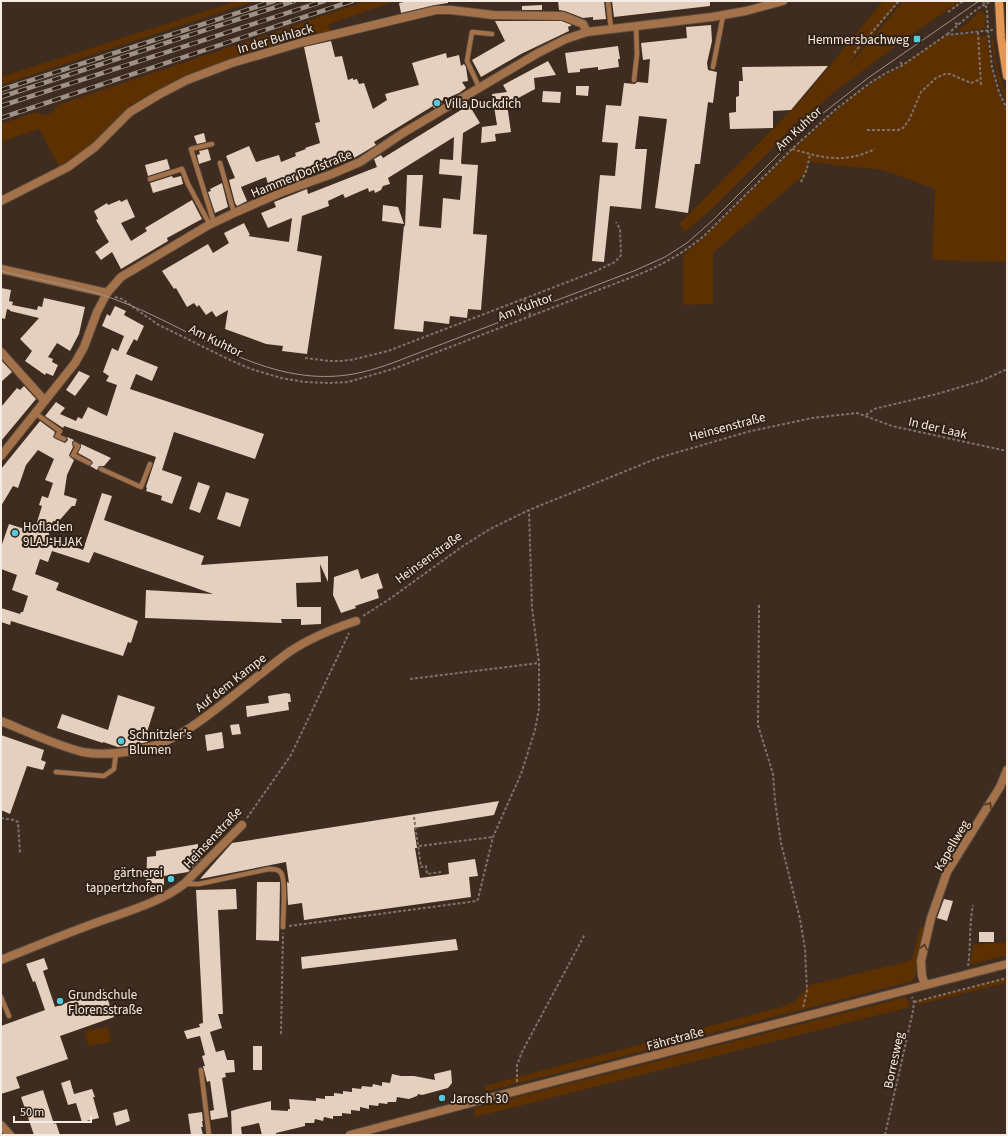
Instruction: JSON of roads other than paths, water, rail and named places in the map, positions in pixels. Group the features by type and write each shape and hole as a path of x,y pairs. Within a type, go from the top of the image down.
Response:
{"main road":[{"path":"999,1 1000,29 1006,60 1007,76"}],"street":[{"name":"Hammer Dorfstraße","path":"1,456 75,363 84,347 106,293 121,277 212,224 282,192 360,162 403,133 479,87 538,53 566,39 587,32 723,16 761,4 784,1"},
{"name":"In der Buhlack","path":"1,201 51,177 73,164 95,147 130,112 160,94 187,80 219,67 303,42 436,10 493,15 563,16 583,24 587,32"},
{"path":"1,269 106,293"},
{"path":"1,352 45,401"},
{"name":"Auf dem Kampe","path":"1,721 55,743 84,752 100,754 149,748 163,743 188,730 289,652 322,633 356,621"},
{"name":"Kapellweg","path":"925,985 922,976 921,961 931,918 946,872 1000,787 1007,770"},
{"name":"Heinsenstraße","path":"1,960 63,935 140,907 176,890 184,884 242,825"},
{"name":"Fährstraße","path":"350,1135 1007,964"},
{"path":"1,1125 10,1135"}],"lane":[{"path":"608,1 611,30"},
{"path":"713,67 723,16"},
{"path":"634,80 637,54 636,26"},
{"path":"479,87 467,61 472,32 492,34"},
{"path":"212,144 192,149 212,224"},
{"path":"220,163 234,213"},
{"path":"150,179 182,169 188,184 212,224"},
{"path":"36,413 60,430 58,436 64,439"},
{"path":"75,444 78,446 73,455 89,463"},
{"path":"101,469 141,487 150,464"},
{"path":"56,772 104,776 114,769 116,753"},
{"path":"184,884 199,884 274,869 280,871 284,883 283,927"},
{"path":"1,997 9,1016"},
{"path":"201,1070 209,1135"}],"tram line":[{"path":"1,271 65,285 112,298 234,354 261,365 289,373 317,376 347,375 370,370 636,270 665,257 687,243 713,220 783,150 822,114 868,78 979,1"}],"railway":[{"path":"1,90 274,1"},
{"path":"1,97 294,1"},
{"path":"1,106 324,1"},
{"path":"1,118 352,1"}],"place":[{"name":"Hemmersbachweg","path":"917,39"},
{"name":"Villa Duckdich","path":"437,103"},
{"name":"Hofladen 9LAJ-HJAK","path":"15,533"},
{"name":"Schnitzler's Blumen","path":"121,741"},
{"name":"gärtnerei tappertzhofen","path":"171,879"},
{"name":"Grundschule Florensstraße","path":"60,1001"},
{"name":"Jarosch 30","path":"442,1098"}]}
